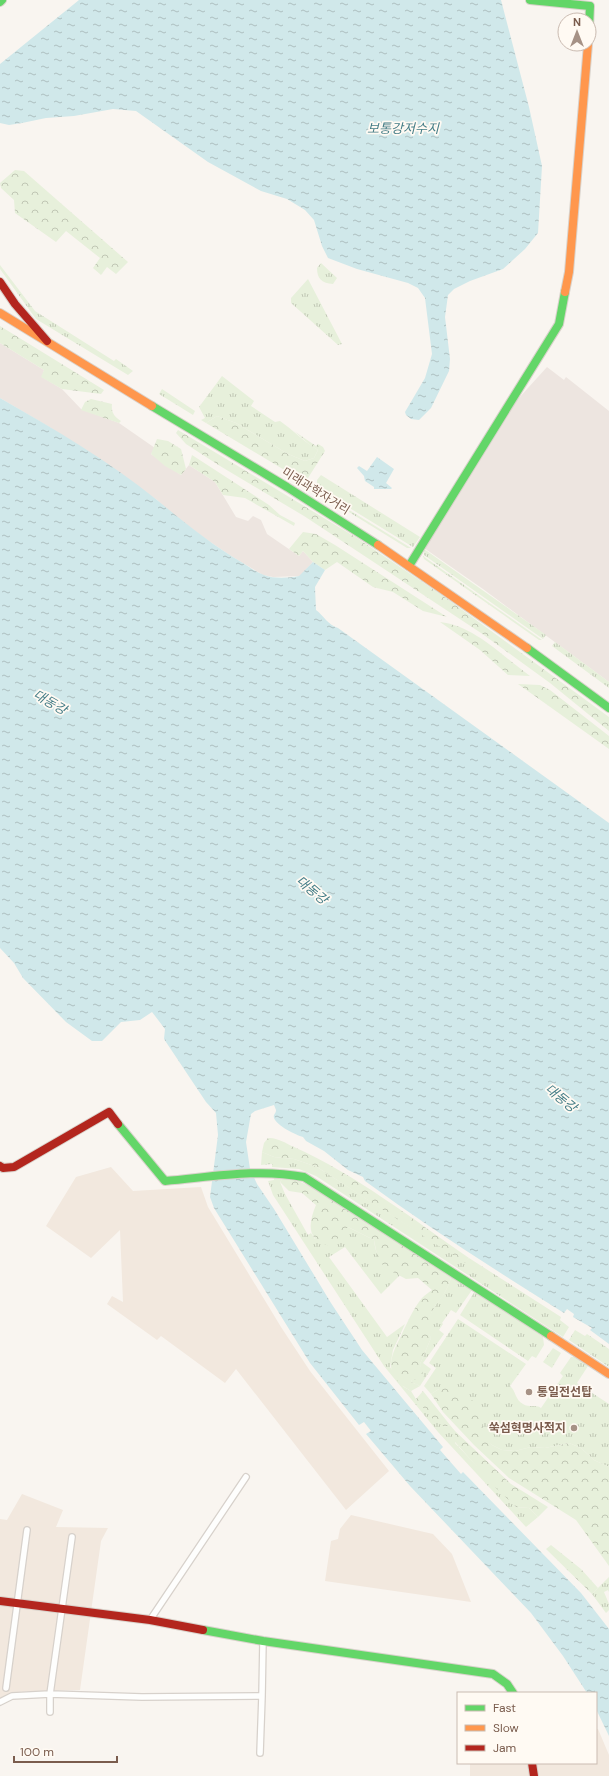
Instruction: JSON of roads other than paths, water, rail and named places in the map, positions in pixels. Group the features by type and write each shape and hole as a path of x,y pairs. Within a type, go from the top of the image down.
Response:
{"street":[{"path":"530,0 590,6 590,12"},
{"path":"409,566 559,324 569,272 587,52"},
{"path":"0,282 15,304 50,345"},
{"name":"미래과학자거리","path":"0,313 50,345 288,487 473,609 609,708"},
{"path":"0,1166 3,1168 14,1167 109,1112 165,1181 262,1172 286,1173 304,1177 609,1374"},
{"path":"150,1620 246,1477"},
{"path":"6,1688 27,1530"},
{"path":"50,1712 50,1694 72,1537"},
{"path":"0,1601 150,1620 263,1641 493,1674 503,1679 512,1689 513,1692"},
{"path":"260,1753 263,1641"},
{"path":"0,1702 12,1696 50,1694 142,1697 262,1696"},
{"path":"532,1764 534,1776"}],"water":[{"name":"보통강저수지","path":"79,0 501,0 529,107 542,166 538,233 525,249 503,269 470,281 454,289 448,295 445,317 450,359 449,371 431,408 419,420 411,419 405,412 425,378 432,354 425,298 418,288 408,283 357,269 328,258 322,246 314,220 305,210 287,199 261,191 208,162 136,111 113,109 74,116 46,118 9,125 0,123 0,64"},
{"name":"대동강","path":"0,398 61,434 120,472 210,541 258,572 277,578 299,576 313,562 325,570 315,587 316,610 329,623 609,823 609,1344 590,1330 592,1328 573,1317 574,1314 567,1309 564,1313 488,1265 389,1198 365,1181 363,1177 348,1170 324,1151 306,1141 303,1137 283,1127 274,1118 276,1110 274,1105 255,1111 251,1114 246,1142 250,1169 257,1184 362,1350 443,1447 440,1450 461,1474 463,1472 581,1593 609,1629 609,1736 597,1711 597,1692 586,1692 563,1656 531,1613 410,1486 366,1434 371,1431 364,1422 359,1425 310,1363 214,1208 210,1197 218,1135 216,1113 206,1102 164,1039 165,1029 152,1012 140,1020 121,1022 102,1041 92,1041 66,1022 23,978 14,963 0,948"},
{"path":"377,457 394,469 386,483 392,488 391,489 374,489 374,487 365,481 364,476 357,468 359,466 367,471"}],"place":[{"name":"통일전선탑","path":"529,1392"},
{"name":"쑥섬혁명사적지","path":"574,1428"}]}
